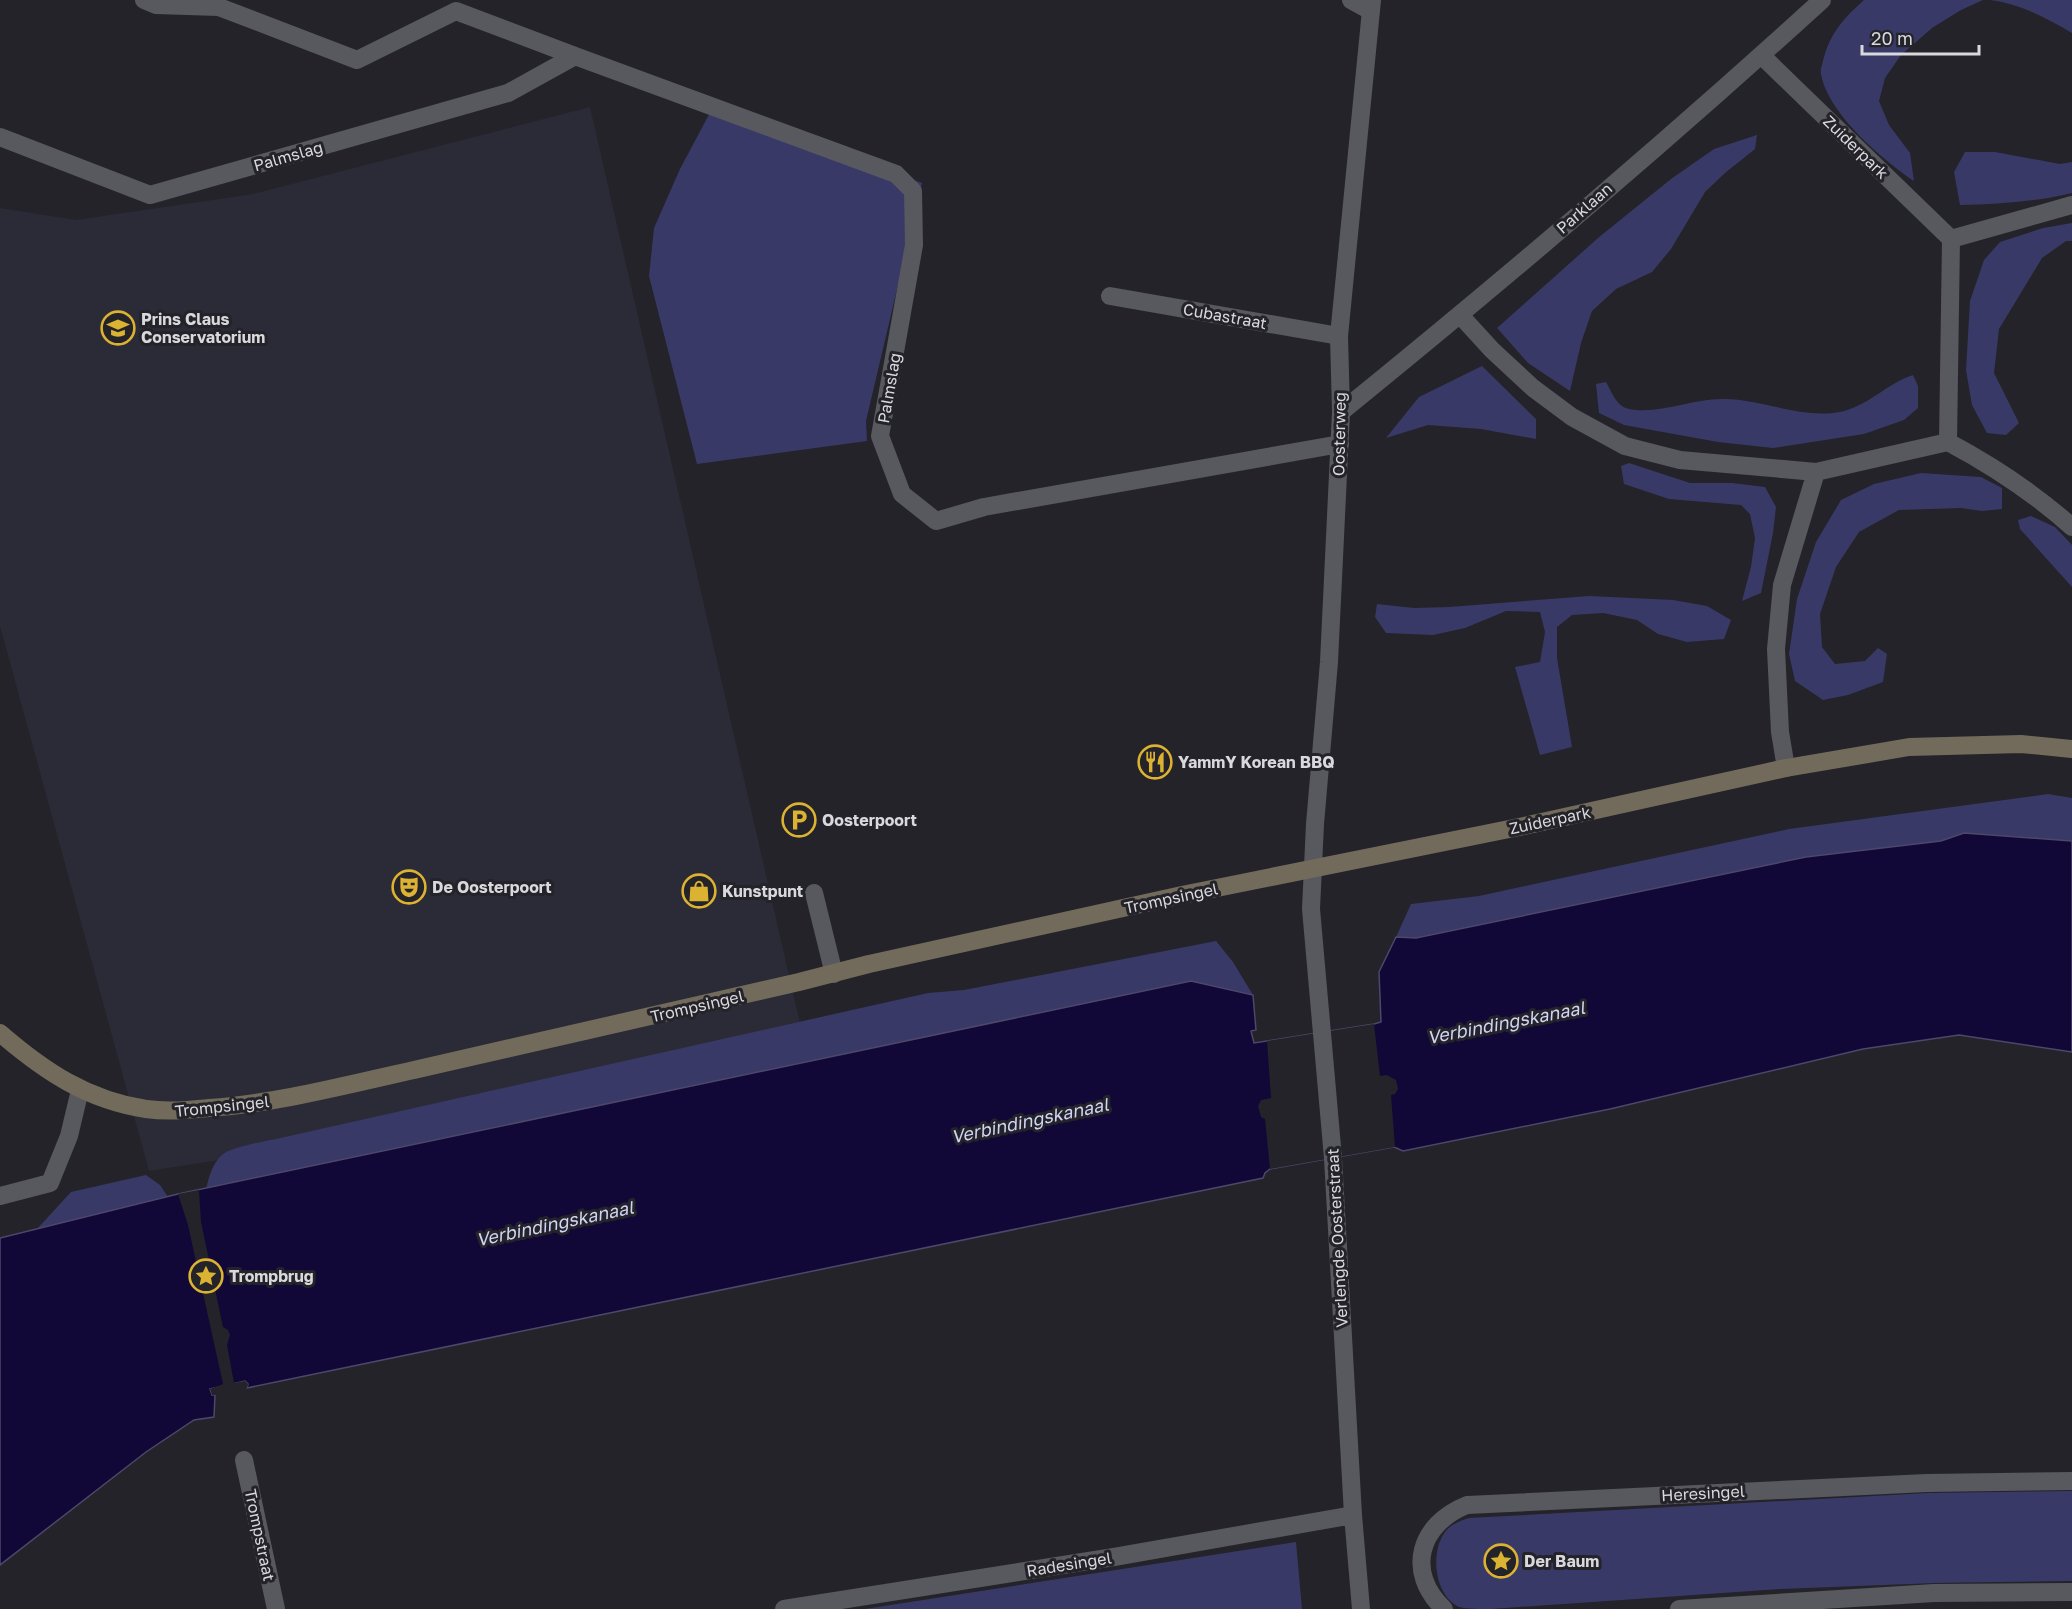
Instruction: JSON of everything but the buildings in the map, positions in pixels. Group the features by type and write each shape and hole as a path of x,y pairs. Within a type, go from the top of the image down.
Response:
{"main road":[{"name":"Zuiderpark","path":"1312,868 1524,826 1786,768 1909,747 2021,744 2072,749"},
{"name":"Trompsingel","path":"0,1033 22,1052 80,1090 125,1106 168,1112 251,1105 1312,868"}],"street":[{"path":"1351,0 1371,5"},
{"name":"Parklaan","path":"1341,412 1460,315 1822,0"},
{"name":"Palmslag","path":"150,2 219,7 357,60 456,11 896,174 913,191 914,245 880,436 902,494 936,521 984,507 1340,444"},
{"name":"Oosterweg","path":"1312,868 1329,662 1340,444 1340,336 1371,5"},
{"name":"Zuiderpark","path":"1761,55 1951,239"},
{"name":"Palmslag","path":"0,136 150,195 508,93 575,56"},
{"path":"1948,442 1951,239 2072,205"},
{"name":"Cubastraat","path":"1110,296 1340,336"},
{"path":"1460,315 1492,350 1533,388 1572,417 1625,446 1680,460 1816,472 1948,442 1989,464 2045,502 2072,527"},
{"path":"1786,768 1780,732 1776,649 1782,585 1816,472"},
{"name":"Verlengde Oosterstraat","path":"1312,868 1311,909 1333,1158 1353,1515 1361,1609"},
{"path":"814,893 834,974"},
{"path":"0,1196 50,1183 69,1136 80,1090"},
{"name":"Trompstraat","path":"244,1460 276,1609"},
{"name":"Heresingel","path":"1444,1609 1434,1599 1425,1584 1422,1567 1423,1551 1428,1535 1438,1522 1451,1511 1467,1505 1916,1484 2072,1481"},
{"name":"Radesingel","path":"784,1609 1353,1515"},
{"path":"1679,1609 1934,1593 2072,1592"}],"shaded area":[{"path":"1864,0 1983,0 1961,10 1932,28 1901,55 1885,78 1879,101 1889,125 1910,153 1914,181 1858,135 1834,105 1821,74 1829,42 1844,20"},
{"path":"1991,0 2072,0 2072,33 2033,12"},
{"path":"590,107 810,1067 149,1171 0,626 0,208 76,220 253,194"},
{"path":"713,107 922,183 866,421 867,441 697,464 649,276 654,228 680,169"},
{"path":"1757,135 1755,149 1705,192 1671,249 1652,272 1616,289 1592,311 1581,343 1570,391 1528,363 1497,328 1598,238 1671,179 1714,149"},
{"path":"1965,152 1995,152 2060,164 2072,162 2072,193 2016,202 1960,205 1954,172"},
{"path":"2072,223 2072,241 2066,241 2042,258 1999,329 1994,373 2019,423 2006,435 1987,433 1972,405 1966,370 1970,301 1984,260 2000,242 2043,228"},
{"path":"1482,366 1536,419 1536,439 1481,429 1428,425 1386,438 1419,397"},
{"path":"1913,375 1918,386 1918,408 1904,420 1864,434 1773,448 1718,442 1624,425 1599,413 1596,384 1606,382 1618,402 1629,409 1651,410 1721,399 1813,413 1829,413 1853,408"},
{"path":"1629,463 1690,483 1732,483 1765,487 1776,507 1761,593 1742,601 1751,567 1755,538 1750,514 1741,505 1669,499 1624,484 1621,466"},
{"path":"1921,473 1981,477 2002,488 2002,509 1982,511 1961,508 1899,510 1859,532 1836,567 1820,614 1822,647 1835,664 1865,661 1878,648 1887,654 1883,682 1848,695 1823,700 1795,681 1789,654 1797,599 1816,542 1841,500 1874,484"},
{"path":"2031,516 2055,527 2072,545 2072,587 2020,529 2018,520"},
{"path":"1589,596 1673,600 1707,606 1731,620 1724,639 1687,642 1658,634 1637,620 1603,613 1572,615 1557,627 1557,658 1572,747 1540,755 1515,667 1540,662 1545,632 1540,612 1506,611 1465,628 1433,635 1386,633 1375,617 1377,604 1414,608 1449,607"},
{"path":"2048,794 2072,798 2072,841 1964,833 1941,841 1806,857 1416,938 1396,937 1411,904 1479,896 1789,829"},
{"path":"1216,941 1233,962 1253,995 1191,981 206,1189 213,1167 222,1155 233,1149 252,1144 928,993 964,990"},
{"path":"146,1175 160,1185 168,1197 37,1229 71,1192"},
{"path":"2072,1491 2072,1581 1781,1589 1470,1609 1459,1607 1451,1601 1444,1593 1437,1572 1437,1550 1440,1540 1453,1525 1469,1518 1928,1493"},
{"path":"1296,1542 1302,1609 865,1609"}],"water":[{"name":"Verbindingskanaal","path":"1964,833 2072,841 2072,1052 1959,1035 1863,1049 1610,1109 1403,1151 1394,1147 1270,1169 1263,1178 247,1388 248,1384 245,1381 210,1389 212,1395 215,1395 214,1417 194,1420 146,1452 0,1565 0,1238 178,1194 1191,981 1253,995 1256,1030 1251,1031 1254,1043 1374,1024 1381,1022 1379,972 1396,937 1416,938 1806,857 1941,841"}],"pier":[{"path":"1374,1024 1380,1076 1387,1075 1396,1080 1398,1089 1395,1094 1391,1095 1395,1147 1270,1169 1265,1119 1261,1117 1258,1106 1261,1100 1271,1098 1267,1041"},
{"name":"Trompbrug","path":"199,1190 201,1222 223,1327 230,1335 227,1345 234,1383 245,1381 248,1384 244,1389 244,1385 214,1390 218,1394 215,1395 212,1395 210,1389 223,1384 188,1225 178,1194"}],"place":[{"name":"Prins Claus Conservatorium","path":"118,328"},
{"name":"YammY Korean BBQ","path":"1155,762"},
{"name":"Oosterpoort","path":"799,820"},
{"name":"De Oosterpoort","path":"409,887"},
{"name":"Kunstpunt","path":"699,891"},
{"name":"Trompbrug","path":"206,1276"},
{"name":"Der Baum","path":"1501,1561"}]}
